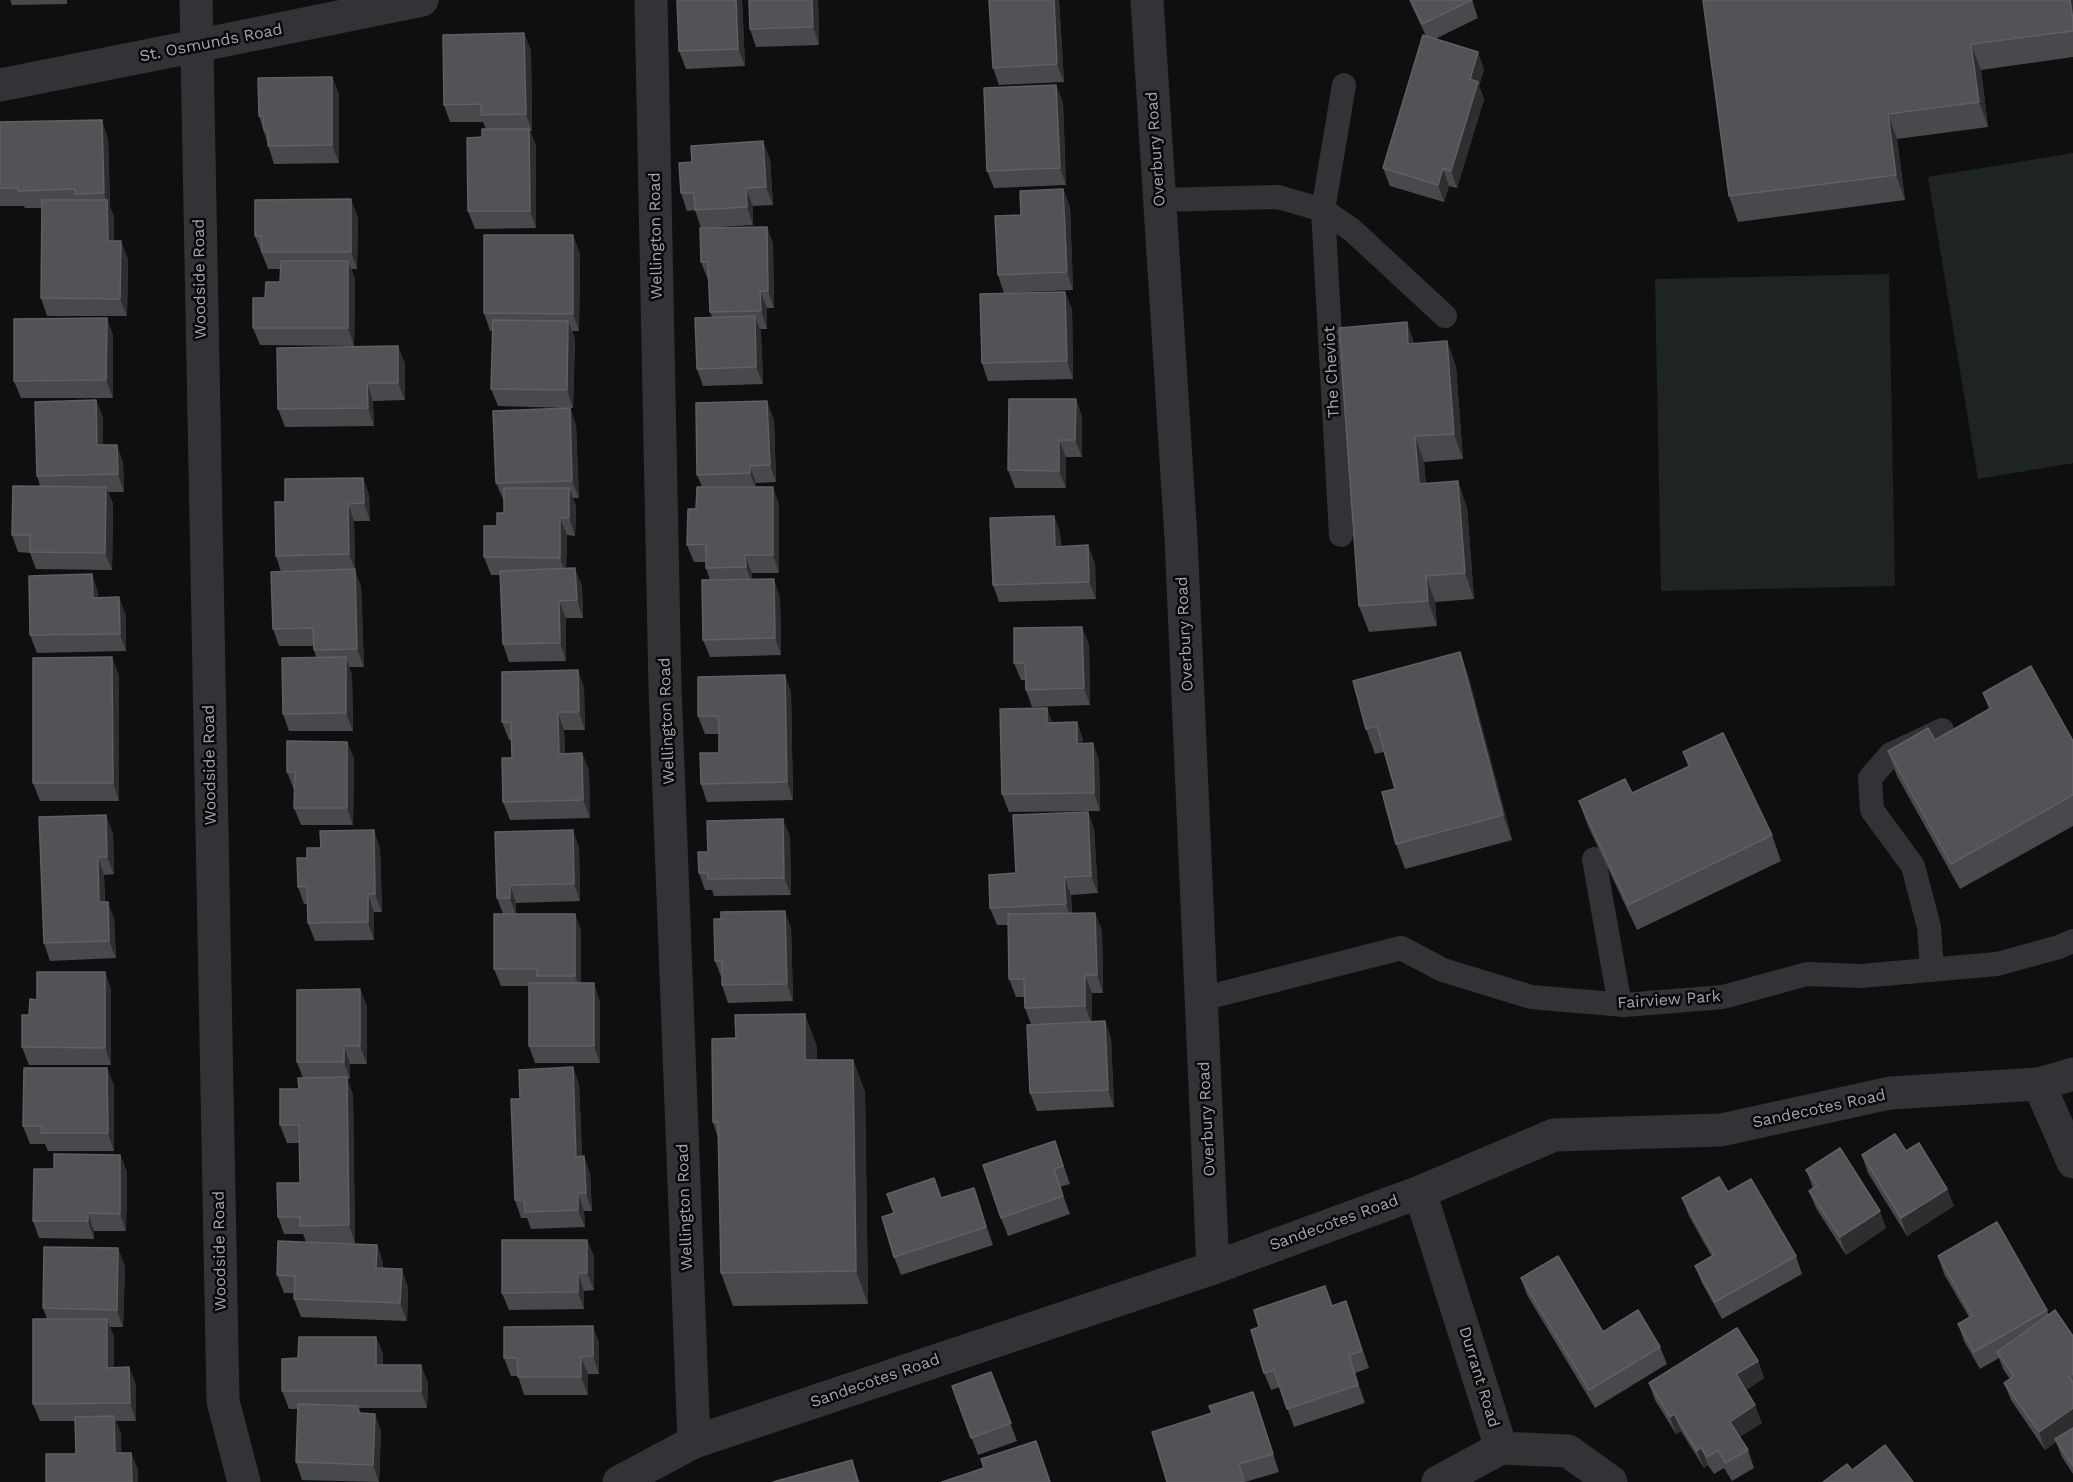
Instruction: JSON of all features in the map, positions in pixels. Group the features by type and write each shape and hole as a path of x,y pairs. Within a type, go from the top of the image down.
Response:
{"street":[{"name":"Woodside Road","path":"196,0 223,1401 244,1482"},
{"name":"St. Osmunds Road","path":"0,85 422,0"},
{"name":"Wellington Road","path":"651,0 665,688 694,1442"},
{"name":"Overbury Road","path":"1147,0 1181,538 1213,1268"},
{"name":"Sandecotes Road","path":"619,1482 694,1442 1213,1268 1420,1192 1554,1135 1721,1130 1890,1093 2039,1084 2073,1074"},
{"path":"2039,1084 2073,1162"},
{"name":"Durrant Road","path":"1420,1192 1501,1448 1568,1451 1611,1482"},
{"path":"1438,1482 1501,1448"}],"lane":[{"name":"The Cheviot","path":"1341,535 1323,210 1344,85"},
{"path":"1159,200 1278,197 1323,210 1352,230 1445,316"},
{"path":"1932,969 1929,927 1913,866 1872,810 1870,778 1891,754 1942,730"},
{"path":"1594,859 1620,1005"},
{"name":"Fairview Park","path":"1201,999 1401,948 1443,970 1531,997 1620,1005 1723,997 1807,974 1861,976 1997,964 2073,941"}],"shaded area":[{"path":"2073,153 2073,463 1978,479 1928,177"},
{"path":"1889,274 1895,586 1661,591 1655,279"}],"building":[{"path":"677,0 736,0 738,49 679,51"},
{"path":"749,0 812,0 813,27 750,29"},
{"path":"989,0 1054,0 1057,64 993,68"},
{"path":"1411,0 1472,0 1422,24"},
{"path":"1703,0 2070,0 2073,31 1971,44 1979,102 1888,114 1896,175 1729,196"},
{"path":"524,33 526,114 481,115 481,104 444,105 443,35"},
{"path":"1423,35 1478,52 1470,79 1478,82 1451,171 1443,168 1438,185 1383,168"},
{"path":"332,77 332,145 268,146 268,131 264,130 263,116 259,116 258,78"},
{"path":"1056,85 1060,168 987,171 984,88"},
{"path":"102,120 104,193 75,194 75,189 18,191 18,188 0,188 0,122"},
{"path":"482,129 529,129 530,211 468,211 467,138 482,137"},
{"path":"763,141 766,187 746,188 747,207 695,210 694,193 681,193 679,163 692,162 691,146"},
{"path":"1063,189 1067,272 998,275 995,216 1021,215 1020,191"},
{"path":"351,199 351,252 262,252 261,236 255,236 255,200"},
{"path":"42,200 107,200 108,241 121,241 120,299 41,298"},
{"path":"767,227 768,291 760,291 761,311 710,312 708,262 701,262 700,228"},
{"path":"484,235 573,235 573,314 484,313"},
{"path":"281,261 348,261 348,328 253,328 253,298 265,298 266,282 280,282"},
{"path":"1065,292 1067,361 982,363 980,294"},
{"path":"755,316 756,367 697,369 695,318"},
{"path":"107,318 106,380 14,381 14,319"},
{"path":"493,320 568,321 567,390 491,389"},
{"path":"1407,322 1408,344 1447,341 1454,434 1415,436 1419,484 1458,481 1465,573 1426,576 1428,601 1359,606 1339,328"},
{"path":"398,346 398,383 367,383 368,408 278,409 277,348"},
{"path":"1009,399 1076,399 1075,440 1059,440 1059,471 1008,470"},
{"path":"96,400 97,445 117,445 118,474 37,476 35,402"},
{"path":"767,401 770,465 750,466 750,473 697,475 696,403"},
{"path":"570,408 572,481 496,483 493,411"},
{"path":"363,478 364,503 348,504 349,554 276,556 275,502 285,502 285,479"},
{"path":"13,486 106,487 105,553 30,552 30,535 12,535"},
{"path":"697,487 773,487 773,555 745,555 746,567 706,568 706,544 687,545 688,509 696,509"},
{"path":"504,488 569,488 569,518 560,518 560,558 484,557 484,526 497,526 497,513 504,513"},
{"path":"1054,516 1055,547 1088,545 1089,582 993,585 990,518"},
{"path":"575,568 577,600 559,601 560,643 503,644 500,571"},
{"path":"355,569 357,649 314,650 313,628 273,629 271,572"},
{"path":"92,574 93,598 119,597 120,634 30,635 29,576"},
{"path":"774,579 775,638 703,640 702,580"},
{"path":"1082,627 1084,688 1026,690 1025,663 1014,663 1014,628"},
{"path":"1460,652 1503,815 1396,844 1382,792 1395,789 1377,726 1366,729 1353,681"},
{"path":"112,657 113,783 33,783 33,658"},
{"path":"346,657 346,713 283,714 282,658"},
{"path":"2031,666 2073,741 2073,795 1951,864 1888,751 1928,728 1935,740 1991,708 1983,693"},
{"path":"578,670 579,712 558,712 559,754 582,753 583,800 503,802 502,758 512,758 511,722 502,722 502,672"},
{"path":"785,675 787,782 701,784 700,753 719,753 719,730 718,716 698,716 698,677"},
{"path":"1047,708 1047,723 1077,722 1077,744 1093,743 1094,793 1002,794 1000,709"},
{"path":"1723,733 1772,835 1628,905 1579,801 1625,779 1632,793 1690,766 1683,752"},
{"path":"287,741 347,742 347,808 294,808 295,772 287,772"},
{"path":"1088,812 1091,876 1064,877 1066,904 990,908 989,875 1016,873 1013,815"},
{"path":"106,815 107,857 98,857 99,902 108,902 109,941 44,943 39,817"},
{"path":"783,819 784,878 708,879 708,873 699,873 698,852 708,852 707,821"},
{"path":"374,830 375,894 368,894 368,922 308,923 307,886 298,887 297,858 307,858 307,848 321,848 320,831"},
{"path":"573,830 574,884 510,885 510,898 497,898 495,832"},
{"path":"785,911 787,984 722,985 722,961 715,961 714,919 721,919 721,912"},
{"path":"1095,913 1097,975 1085,975 1085,1006 1025,1008 1024,979 1009,979 1008,914"},
{"path":"494,914 575,914 575,976 537,976 537,969 494,969"},
{"path":"37,972 105,972 105,1048 22,1047 22,1015 29,1015 30,999 37,1000"},
{"path":"529,983 594,983 594,1046 529,1046"},
{"path":"360,989 360,1046 344,1046 344,1062 297,1062 297,990"},
{"path":"805,1014 805,1060 853,1060 856,1271 721,1273 718,1122 713,1122 712,1039 736,1038 735,1015"},
{"path":"1105,1021 1108,1090 1030,1093 1027,1025"},
{"path":"573,1067 576,1157 584,1156 586,1193 578,1193 578,1210 525,1212 524,1200 515,1200 511,1099 520,1099 519,1070"},
{"path":"24,1068 107,1068 108,1133 41,1133 42,1126 23,1126"},
{"path":"347,1077 349,1225 300,1226 300,1217 278,1217 277,1183 300,1183 299,1125 280,1125 280,1089 299,1089 298,1078"},
{"path":"1895,1134 1906,1151 1919,1143 1947,1189 1901,1218 1862,1155"},
{"path":"1055,1141 1063,1166 1054,1169 1063,1196 1001,1218 983,1165"},
{"path":"1840,1148 1880,1211 1840,1237 1809,1191 1817,1185 1806,1170"},
{"path":"54,1154 120,1155 120,1214 88,1213 88,1221 33,1221 34,1169 54,1169"},
{"path":"1719,1177 1728,1192 1751,1179 1796,1256 1715,1302 1695,1266 1714,1255 1682,1198"},
{"path":"934,1178 941,1198 974,1188 986,1227 894,1257 882,1217 894,1213 887,1194"},
{"path":"1997,1222 2047,1310 1974,1352 1958,1324 1972,1316 1938,1256"},
{"path":"502,1240 587,1240 587,1273 578,1273 578,1292 502,1293"},
{"path":"278,1241 377,1245 376,1268 402,1269 400,1303 294,1299 295,1276 277,1275"},
{"path":"44,1247 118,1248 117,1310 43,1308"},
{"path":"1558,1256 1603,1332 1638,1310 1660,1347 1589,1390 1521,1278"},
{"path":"1325,1286 1332,1306 1346,1301 1362,1351 1349,1355 1358,1385 1287,1409 1274,1370 1264,1373 1251,1330 1259,1327 1254,1310"},
{"path":"2055,1310 2073,1336 2073,1374 2069,1377 2073,1382 2073,1408 2039,1432 2004,1383 2014,1376 1997,1352"},
{"path":"33,1319 107,1319 107,1368 129,1367 130,1403 33,1404"},
{"path":"593,1326 593,1356 581,1357 581,1377 518,1377 517,1358 504,1358 504,1327"},
{"path":"1737,1328 1758,1361 1736,1374 1755,1405 1730,1422 1748,1450 1725,1463 1718,1450 1707,1457 1701,1447 1697,1451 1674,1414 1670,1417 1649,1383"},
{"path":"299,1337 376,1337 376,1365 421,1365 421,1391 282,1391 282,1359 298,1358"},
{"path":"991,1372 1011,1423 971,1438 952,1386"},
{"path":"1253,1392 1273,1454 1239,1464 1244,1482 1167,1482 1152,1432 1212,1413 1209,1406"},
{"path":"298,1404 358,1406 358,1413 375,1414 373,1465 296,1462"},
{"path":"114,1416 115,1453 131,1453 132,1482 46,1482 46,1454 76,1454 75,1417"},
{"path":"2073,1428 2073,1466 2055,1439"},
{"path":"1036,1441 1050,1482 942,1482 984,1468 981,1459"},
{"path":"1885,1445 1913,1482 1823,1482 1847,1464 1852,1470"},
{"path":"852,1460 858,1482 773,1482"}]}
